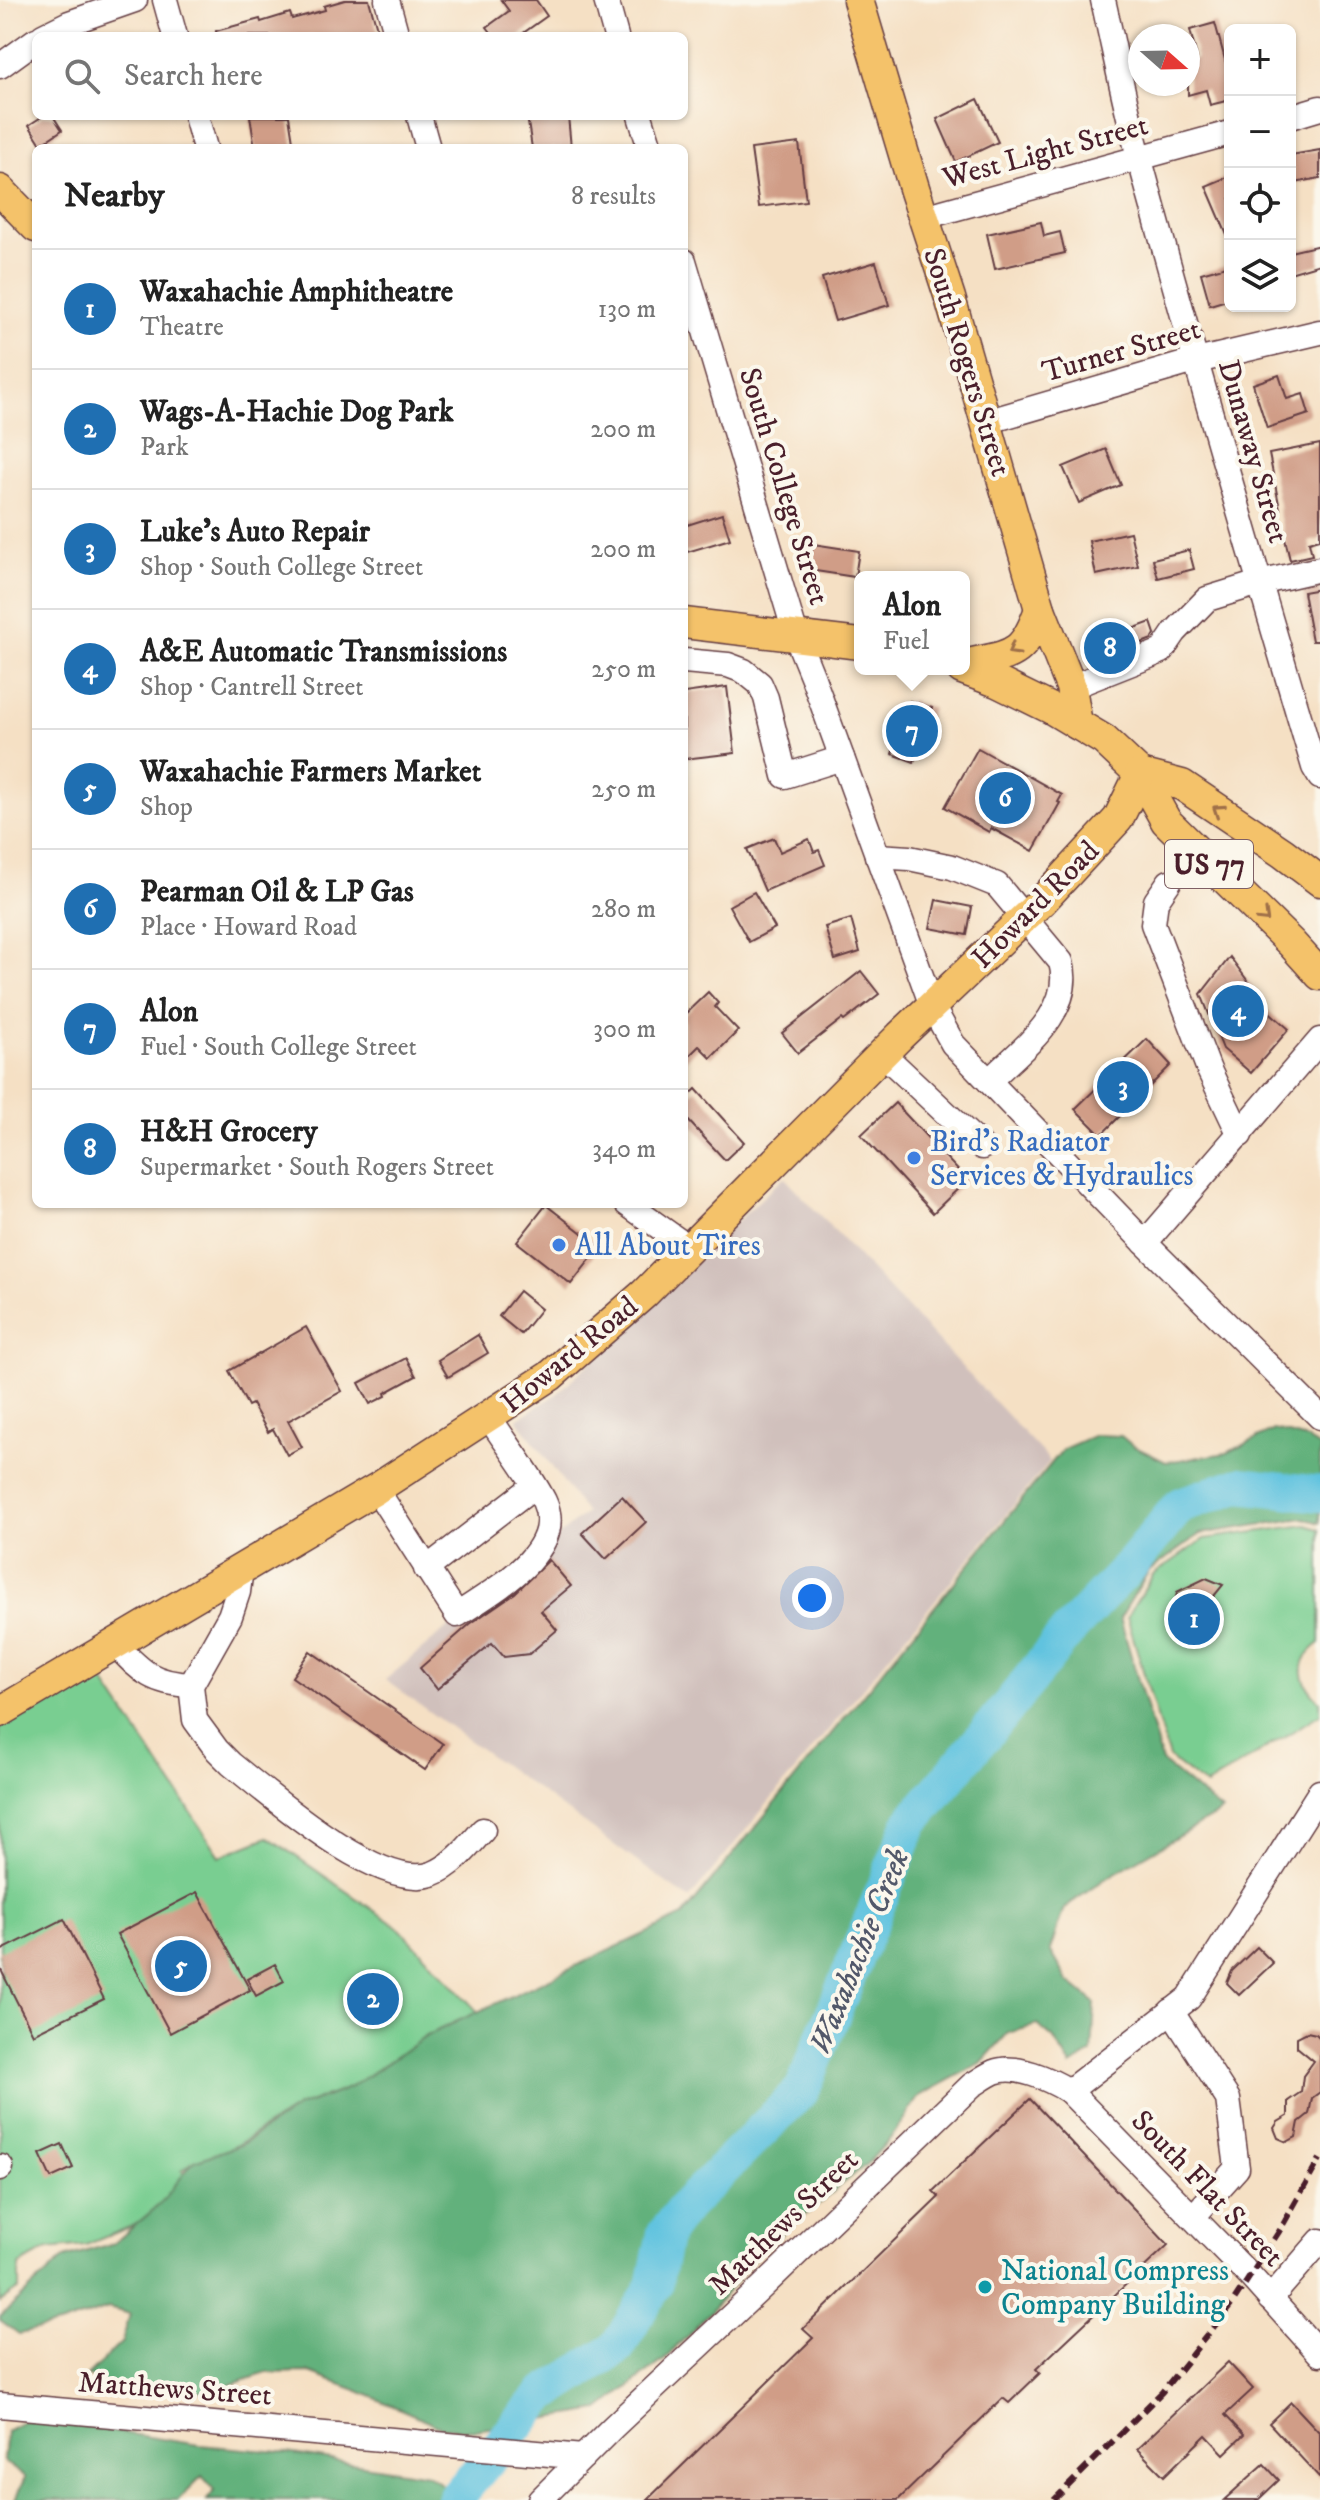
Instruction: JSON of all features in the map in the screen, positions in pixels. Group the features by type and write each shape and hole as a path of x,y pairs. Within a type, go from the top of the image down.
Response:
{"main road":[{"name":"South Rogers Street","path":"858,0 1040,609 1071,687 1077,724"},
{"path":"0,190 32,223"},
{"path":"970,665 1013,653 1032,634 1040,609"},
{"path":"688,623 854,643"},
{"name":"US 77","path":"970,670 1052,709 1104,740 1140,774 1166,821 1320,975"},
{"name":"US 77","path":"1140,774 1182,785 1320,881"},
{"name":"Howard Road","path":"0,1712 376,1489 550,1376 644,1294 882,1053 1026,917 1118,819 1140,774"}],"street":[{"path":"51,32 135,0"},
{"path":"165,0 174,32"},
{"path":"387,0 396,32"},
{"path":"606,0 615,32"},
{"name":"Dunaway Street","path":"1103,0 1139,158 1195,362 1314,767 1320,777"},
{"path":"0,66 32,43"},
{"path":"1296,115 1320,108"},
{"path":"197,120 204,144"},
{"path":"420,120 427,144"},
{"path":"641,120 649,144"},
{"name":"West Light Street","path":"924,217 1224,135"},
{"name":"South College Street","path":"688,275 796,636 932,1006 953,1044 1145,1243 1320,1417"},
{"name":"Turner Street","path":"986,422 1195,362 1320,332"},
{"path":"1071,687 1162,651 1175,632 1207,599 1320,569"},
{"path":"688,661 728,665 744,671 760,684 785,776 842,758"},
{"path":"877,856 909,858 952,867 997,885 1061,962 1064,986 1058,1005 1046,1023 989,1081"},
{"path":"1169,882 1156,901 1153,924 1209,1070 1240,1135"},
{"path":"1145,1243 1320,1040"},
{"path":"882,1053 982,1147"},
{"path":"633,1208 689,1248"},
{"path":"376,1489 457,1615 515,1575 546,1536 549,1522 545,1503 489,1417"},
{"path":"426,1569 534,1486"},
{"path":"241,1568 238,1592 230,1616 191,1685 195,1720 217,1750 331,1841 369,1863 406,1874 431,1875 456,1859 483,1830"},
{"path":"115,1644 150,1677 168,1684 191,1685"},
{"path":"1069,2091 1189,1998 1320,1792"},
{"path":"1171,2011 1228,2099 1237,2168 1193,2217"},
{"name":"Matthews Street","path":"540,2500 972,2085 995,2071 1008,2069 1042,2077"},
{"name":"South Flat Street","path":"1042,2077 1069,2091 1193,2217 1320,2354"},
{"path":"1270,2299 1320,2241"},
{"name":"Matthews Street","path":"0,2405 583,2457"}],"shaded area":[{"path":"784,1177 1050,1461 689,1899 385,1680 586,1513 517,1419 557,1394"}],"green space":[{"path":"1274,1430 1307,1439 1320,1447 1320,1523 1304,1518 1200,1534 1148,1572 1120,1618 1162,1762 1222,1811 1105,1879 1064,1908 1050,1950 1068,1981 1095,2003 1092,2053 1071,2066 1053,2038 1037,2025 1008,2033 981,2063 919,2096 894,2134 869,2162 758,2254 712,2310 664,2360 599,2410 476,2430 444,2428 307,2372 267,2373 210,2391 159,2391 101,2382 87,2376 122,2342 130,2314 108,2308 62,2324 19,2334 0,2320 64,2258 114,2243 159,2205 194,2161 240,2145 298,2107 349,2088 430,2034 683,1916 1063,1449 1095,1435 1121,1436 1133,1446 1166,1462 1227,1453"},
{"path":"1306,1525 1320,1529 1320,1643 1306,1657 1303,1672 1308,1686 1320,1701 1320,1714 1206,1786 1169,1758 1127,1617 1153,1575 1204,1539"},
{"path":"89,1659 220,1856 268,1837 399,1928 478,2012 430,2034 349,2088 298,2107 230,2149 194,2161 182,2171 192,2185 144,2221 86,2245 48,2249 19,2265 19,2289 0,2302 0,1711"},
{"path":"30,2418 199,2445 280,2452 428,2475 464,2500 207,2500 215,2490 202,2476 178,2500 15,2500 25,2477 3,2461 6,2431"}],"building":[{"path":"345,0 369,0 378,32 216,32 290,13 292,19 325,10 324,6"},
{"path":"501,0 536,0 547,16 525,32 491,32 487,27 509,11"},
{"path":"1215,23 1224,56 1224,102 1210,105 1206,90 1200,92 1200,27"},
{"path":"978,99 998,142 956,162 937,119"},
{"path":"37,120 56,120 62,130 41,144 29,125"},
{"path":"251,120 290,120 293,144 254,144"},
{"path":"528,120 568,120 571,144 531,144"},
{"path":"799,143 806,201 759,207 751,149"},
{"path":"1320,150 1320,178 1296,183 1296,154"},
{"path":"1224,178 1224,228 1206,186"},
{"path":"1041,222 1044,236 1060,232 1065,253 995,269 987,234"},
{"path":"1320,245 1320,264 1296,271 1296,251"},
{"path":"876,262 889,305 835,321 822,278"},
{"path":"1224,267 1224,301 1210,305 1201,273"},
{"path":"1279,375 1287,399 1303,394 1309,414 1267,428 1253,384"},
{"path":"1320,444 1320,539 1309,542 1312,555 1290,560 1269,454"},
{"path":"1106,449 1121,485 1079,503 1063,467"},
{"path":"722,514 730,539 688,552 688,525"},
{"path":"1130,532 1138,566 1096,575 1089,541"},
{"path":"813,544 859,551 854,577 809,570"},
{"path":"1189,550 1194,569 1158,578 1153,559"},
{"path":"1320,589 1320,641 1312,641 1303,592"},
{"path":"1151,622 1155,634 1152,639 1095,661 1089,640"},
{"path":"727,687 735,753 688,759 688,692"},
{"path":"910,701 932,708 914,762 892,754"},
{"path":"978,748 1062,795 1033,851 991,828 989,832 945,807"},
{"path":"774,838 780,852 809,839 814,852 819,850 825,865 765,891 747,849"},
{"path":"754,892 775,928 749,942 729,906"},
{"path":"936,900 972,907 967,935 930,928"},
{"path":"851,919 860,952 835,960 825,927"},
{"path":"1230,957 1256,992 1251,996 1289,1029 1251,1073 1223,1049 1201,994"},
{"path":"861,971 879,994 798,1053 782,1033"},
{"path":"708,992 718,1003 715,1007 738,1031 711,1058 699,1046 688,1057 688,1011"},
{"path":"1147,1039 1171,1065 1101,1135 1075,1109"},
{"path":"696,1089 744,1142 725,1160 688,1120 688,1096"},
{"name":"Bird's Radiator Services & Hydraulics","path":"895,1103 967,1180 933,1213 861,1135"},
{"name":"All About Tires","path":"544,1208 550,1208 600,1247 571,1284 517,1242"},
{"path":"519,1291 541,1309 521,1334 499,1316"},
{"path":"306,1327 342,1391 288,1421 302,1447 287,1455 273,1429 268,1432 252,1404 248,1406 229,1371"},
{"path":"478,1335 488,1353 448,1377 438,1360"},
{"path":"406,1358 416,1376 370,1404 359,1383"},
{"path":"622,1496 646,1522 606,1559 582,1533"},
{"path":"549,1560 571,1586 541,1611 557,1630 529,1654 504,1657 492,1643 437,1689 420,1668 470,1624 515,1593"},
{"path":"1206,1578 1223,1585 1214,1596 1199,1607 1174,1610 1177,1592"},
{"path":"310,1651 443,1744 425,1770 292,1677"},
{"path":"197,1892 250,1990 170,2033 117,1934"},
{"path":"64,1919 104,1999 33,2034 0,1968 0,1951"},
{"path":"1257,1947 1273,1963 1239,1995 1227,1983 1232,1971"},
{"path":"275,1964 284,1981 256,1996 247,1979"},
{"path":"1307,2032 1320,2038 1320,2092 1312,2098 1309,2114 1299,2122 1296,2137 1287,2142 1278,2138 1274,2128 1288,2116 1288,2101 1301,2092 1303,2076 1314,2061 1297,2047 1297,2037"},
{"name":"National Compress Company Building","path":"1030,2099 1168,2245 1036,2369 1040,2373 1009,2403 1003,2398 898,2500 647,2500 813,2338 803,2329 939,2197 933,2191"},
{"path":"62,2144 73,2168 51,2178 40,2154"},
{"path":"1228,2362 1253,2389 1225,2415 1244,2435 1224,2454 1206,2435 1164,2476 1137,2449"},
{"path":"1291,2402 1320,2433 1320,2478 1269,2423"},
{"path":"1264,2464 1279,2480 1258,2500 1224,2500"}],"waterway":[{"name":"Waxahachie Creek","path":"454,2500 542,2396 617,2348 654,2286 665,2233 682,2210 802,2090 911,1822 1064,1636 1128,1568 1180,1505 1239,1485 1320,1494"}],"railway":[{"path":"1054,2500 1162,2392 1232,2304 1280,2230 1320,2159"}],"place":[{"name":"H&H Grocery","path":"1110,648"},
{"name":"Alon","path":"912,731"},
{"name":"Pearman Oil & LP Gas","path":"1005,798"},
{"name":"A&E Automatic Transmissions","path":"1238,1011"},
{"name":"Luke's Auto Repair","path":"1123,1087"},
{"name":"Bird's Radiator Services & Hydraulics","path":"914,1158"},
{"name":"All About Tires","path":"559,1245"},
{"name":"Waxahachie Amphitheatre","path":"1194,1619"},
{"name":"Waxahachie Farmers Market","path":"181,1966"},
{"name":"Wags-A-Hachie Dog Park","path":"373,1999"},
{"name":"National Compress Company Building","path":"985,2287"}]}
